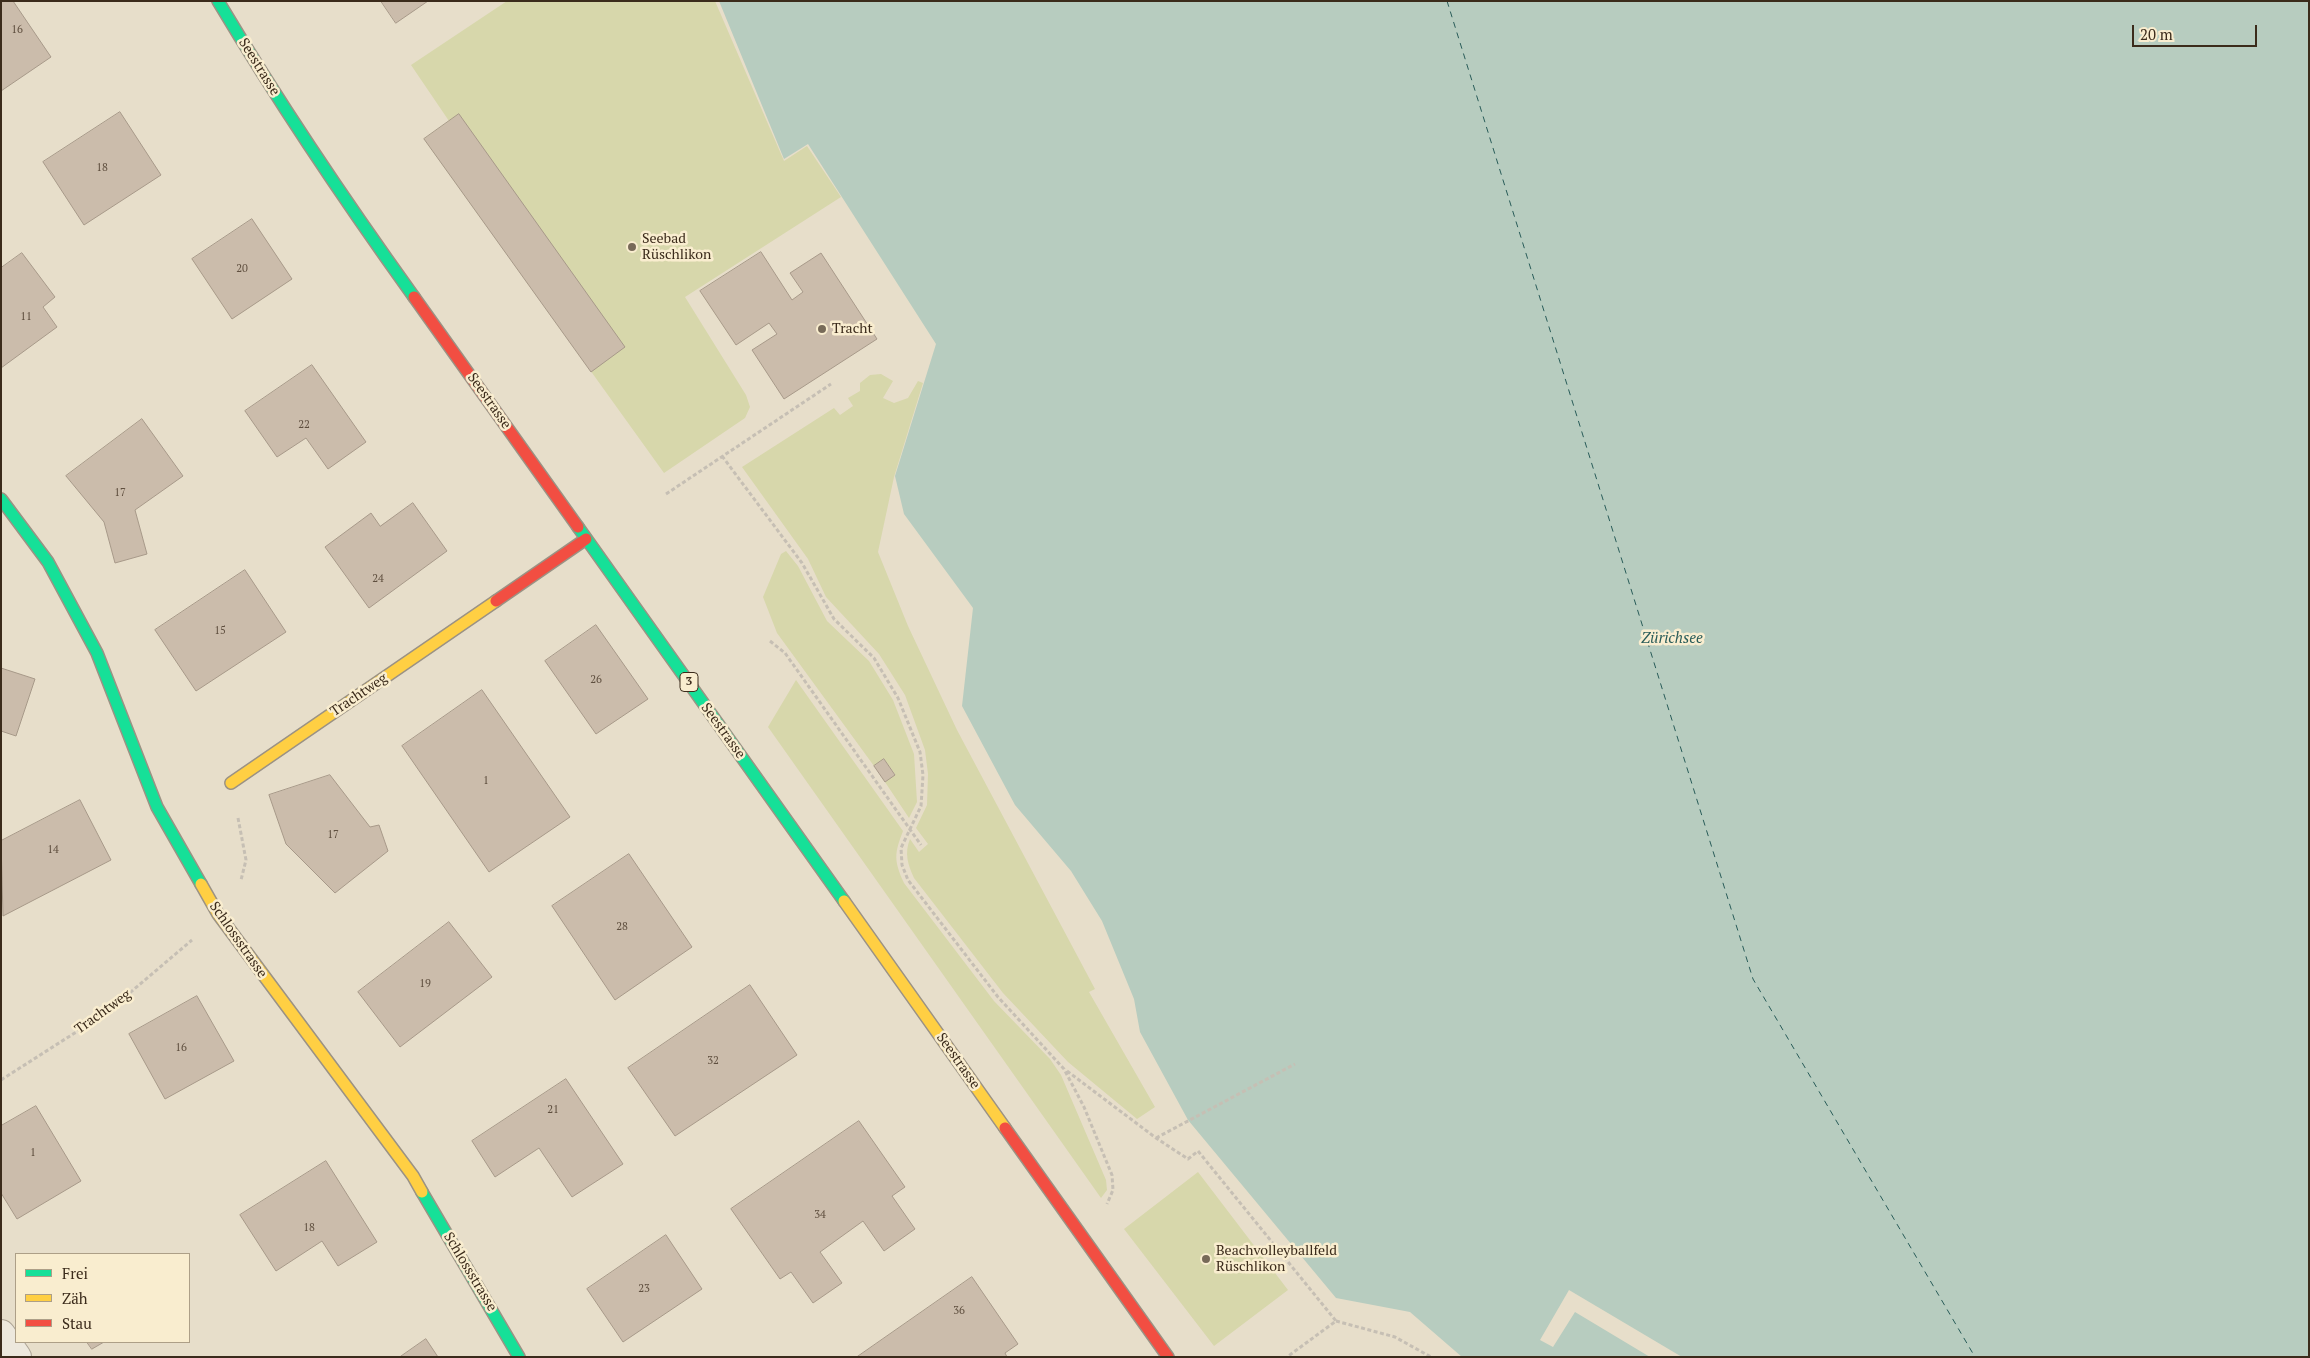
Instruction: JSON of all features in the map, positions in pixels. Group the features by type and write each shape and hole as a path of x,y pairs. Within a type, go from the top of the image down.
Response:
{"main road":[{"name":"Seestrasse","path":"218,1 254,61 352,210 1168,1357"},
{"name":"Schlossstrasse","path":"1,499 48,562 97,653 157,807 218,914 413,1176 519,1357"},
{"name":"Trachtweg","path":"231,783 586,539"}],"street":[{"path":"1,1334 17,1357"}],"path":[{"path":"666,494 831,384"},
{"path":"722,456 802,563 834,619 874,658 898,698 920,752 923,775 921,806 901,848 902,866 908,880 998,997 1064,1069 1156,1138 1188,1159 1198,1151 1336,1321 1395,1337 1431,1357"},
{"path":"770,641 785,653 921,845"},
{"path":"231,783 246,860 240,884"},
{"name":"Trachtweg","path":"1,1080 106,1013 198,935"},
{"path":"1156,1138 1295,1064"},
{"path":"1064,1069 1084,1107 1112,1175 1114,1190 1107,1204"},
{"path":"1287,1357 1336,1321"}],"green space":[{"name":"Seebad Rüschlikon","path":"507,1 715,1 784,161 807,146 841,197 685,297 746,395 750,407 745,418 664,473 424,139 449,121 411,65"},
{"path":"881,374 893,381 883,398 894,403 908,398 918,381 923,383 894,477 878,552 908,626 957,730 1095,989 1089,992 1155,1107 1137,1119 1068,1062 1003,993 914,878 909,864 907,849 910,839 919,852 928,844 916,828 927,805 928,774 925,750 905,695 879,654 826,597 808,559 742,467 834,408 840,415 853,406 848,398 860,391 860,383 870,375"},
{"path":"786,551 798,566 827,621 869,661 893,700 914,754 917,802 909,818 885,782 895,774 884,759 874,766 777,633 763,597 781,554"},
{"path":"796,680 903,831 896,857 898,869 904,883 994,1001 1050,1059 1061,1075 1106,1180 1107,1190 1101,1198 768,727"},
{"name":"Beachvolleyballfeld Rüschlikon","path":"1198,1172 1288,1290 1214,1346 1124,1229"}],"water":[{"name":"Zürichsee","path":"719,1 2309,1 2309,1357 1462,1357 1410,1312 1336,1298 1188,1120 1140,1032 1134,999 1102,921 1071,871 1015,805 962,706 973,608 904,514 895,476 936,344 808,144 784,159"}],"pier":[{"path":"1569,1290 1682,1357 1650,1357 1575,1312 1553,1347 1540,1340"}],"building":[{"path":"3,1 13,1 51,57 1,91 1,3"},
{"path":"381,1 428,1 396,23"},
{"path":"120,112 161,175 84,225 43,162"},
{"path":"459,114 625,347 591,372 424,139"},
{"path":"252,219 292,279 232,319 192,259"},
{"name":"Tracht","path":"761,252 792,300 803,292 790,273 821,253 877,339 784,399 752,350 777,334 769,323 736,345 700,291"},
{"path":"22,253 55,297 43,307 57,327 1,368 1,268"},
{"path":"312,365 366,442 328,469 306,438 277,457 245,411"},
{"path":"142,419 183,476 135,510 147,554 115,563 104,522 66,476"},
{"path":"413,503 447,551 369,608 325,547 371,513 380,526"},
{"path":"245,570 286,632 196,691 155,630"},
{"path":"596,625 648,699 596,734 545,661"},
{"path":"1,668 35,679 16,736 1,731"},
{"path":"482,690 570,817 489,872 402,746"},
{"path":"884,759 895,775 885,782 874,766"},
{"path":"330,775 370,827 379,825 388,851 335,893 286,844 269,795"},
{"path":"80,800 111,860 3,916 1,841"},
{"path":"629,854 692,947 615,1000 552,906"},
{"path":"449,922 492,977 400,1047 358,992"},
{"path":"750,985 797,1055 675,1136 628,1068"},
{"path":"197,996 234,1061 165,1099 129,1034"},
{"path":"566,1079 623,1164 572,1197 539,1148 495,1177 472,1141"},
{"path":"36,1106 81,1181 17,1219 1,1193 1,1126"},
{"path":"859,1121 905,1187 892,1196 915,1229 884,1251 863,1221 820,1252 842,1283 813,1303 791,1272 780,1279 731,1209"},
{"path":"326,1161 377,1242 338,1266 322,1241 276,1271 240,1215"},
{"path":"666,1235 702,1289 623,1342 587,1289"},
{"path":"972,1277 1018,1344 1005,1353 1007,1357 857,1357"},
{"path":"426,1339 438,1357 400,1357"},
{"path":"88,1343 102,1343 92,1349"}],"ferry route":[{"path":"1447,1 1753,979 1975,1357"}],"traffic: fast":[{"path":"218,1 313,151 414,297"},
{"path":"1,499 48,562 97,653 157,807 201,884"},
{"path":"578,527 844,901"},
{"path":"422,1192 519,1357"}],"traffic: slow":[{"path":"231,783 496,601"},
{"path":"201,884 218,914 413,1176 422,1192"},
{"path":"844,901 1005,1128"}],"traffic: jam":[{"path":"414,297 578,527"},
{"path":"496,601 586,539"},
{"path":"1005,1128 1168,1357"}],"place":[{"name":"Seebad Rüschlikon","path":"632,247"},
{"name":"Tracht","path":"822,329"},
{"name":"Beachvolleyballfeld Rüschlikon","path":"1206,1259"}]}
